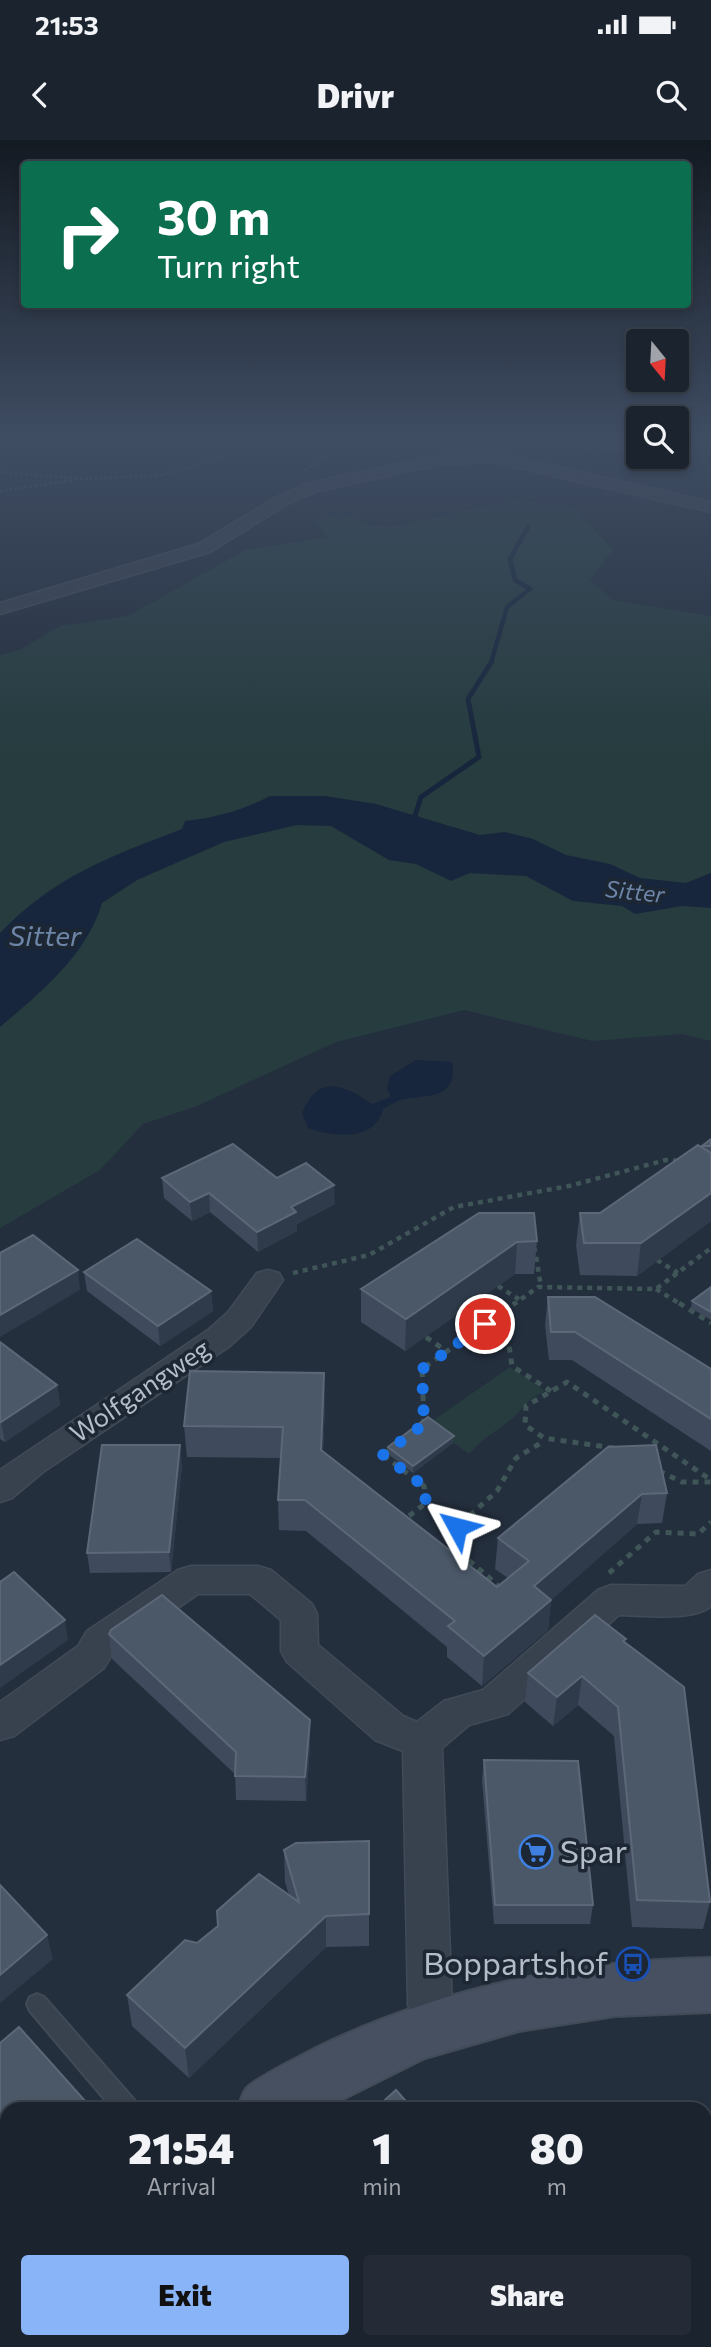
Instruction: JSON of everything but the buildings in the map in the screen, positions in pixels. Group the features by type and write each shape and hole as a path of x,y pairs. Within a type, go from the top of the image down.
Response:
{"street":[{"path":"0,609 204,548 212,543"},
{"name":"Wolfgangweg","path":"0,1489 31,1463 219,1338 240,1318 268,1280"},
{"path":"0,1724 92,1657 100,1642 191,1580 258,1580 299,1614 300,1651 390,1728 422,1741"},
{"path":"422,1741 458,1712 494,1703 611,1600 693,1601 711,1584"},
{"path":"422,1741 430,2005 438,2027"},
{"path":"279,2102 338,2068 438,2027 529,2001 599,1990 711,1985"}],"lane":[{"path":"37,2004 121,2102"}],"path":[{"path":"268,1280 369,1255 454,1207 569,1186 666,1160 685,1161"},
{"path":"656,1289 711,1249"},
{"path":"531,1250 535,1250 541,1287"},
{"path":"657,1260 678,1273"},
{"path":"498,1286 520,1300"},
{"path":"414,1432 424,1426 422,1369 541,1287 656,1289 711,1323"},
{"path":"687,1308 695,1302"},
{"path":"504,1311 512,1366 551,1391"},
{"path":"426,1337 446,1351"},
{"path":"544,1441 525,1425 523,1415 529,1403 566,1382 711,1481"},
{"path":"403,1440 383,1455 424,1486 426,1503 457,1527"},
{"path":"505,1591 464,1560 458,1544 457,1527 468,1514 497,1491 519,1454 544,1441 597,1442 620,1451"},
{"path":"651,1467 682,1482 711,1481"},
{"path":"409,1516 426,1503"},
{"path":"603,1578 656,1532 698,1534 711,1522"}],"green space":[{"path":"289,543 606,543 613,550 590,580 613,600 711,616 711,1041 682,1034 592,1041 464,1010 336,1042 197,1106 143,1124 100,1170 0,1228 0,655 19,650 60,626 128,616 245,550"},
{"path":"510,1367 545,1391 532,1399 469,1454 428,1424"}],"water":[{"name":"Sitter","path":"270,796 325,796 376,804 480,835 505,832 533,839 566,855 610,864 640,878 686,883 711,873 711,908 682,906 635,914 622,906 573,901 526,876 470,873 451,881 416,864 389,860 331,826 297,825 224,842 137,880 102,903 95,922 74,956 46,987 0,1027 0,933 21,913 84,870 182,829 185,821 229,813"},
{"path":"416,1060 452,1062 453,1075 450,1085 436,1094 390,1105 383,1109 379,1120 372,1127 362,1132 340,1135 308,1128 302,1113 316,1092 332,1086 351,1091 372,1104 391,1097 387,1089 390,1076"}],"waterway":[{"path":"491,662 507,607 530,589 515,580 510,559 519,543"},
{"path":"412,825 421,797 479,757 468,699 491,662"}],"place":[{"name":"Spar","path":"536,1852"},
{"name":"Boppartshof","path":"633,1964"}],"route":[{"path":"457,1527 426,1503 424,1486 383,1455 424,1424 422,1369 485,1324"}]}
